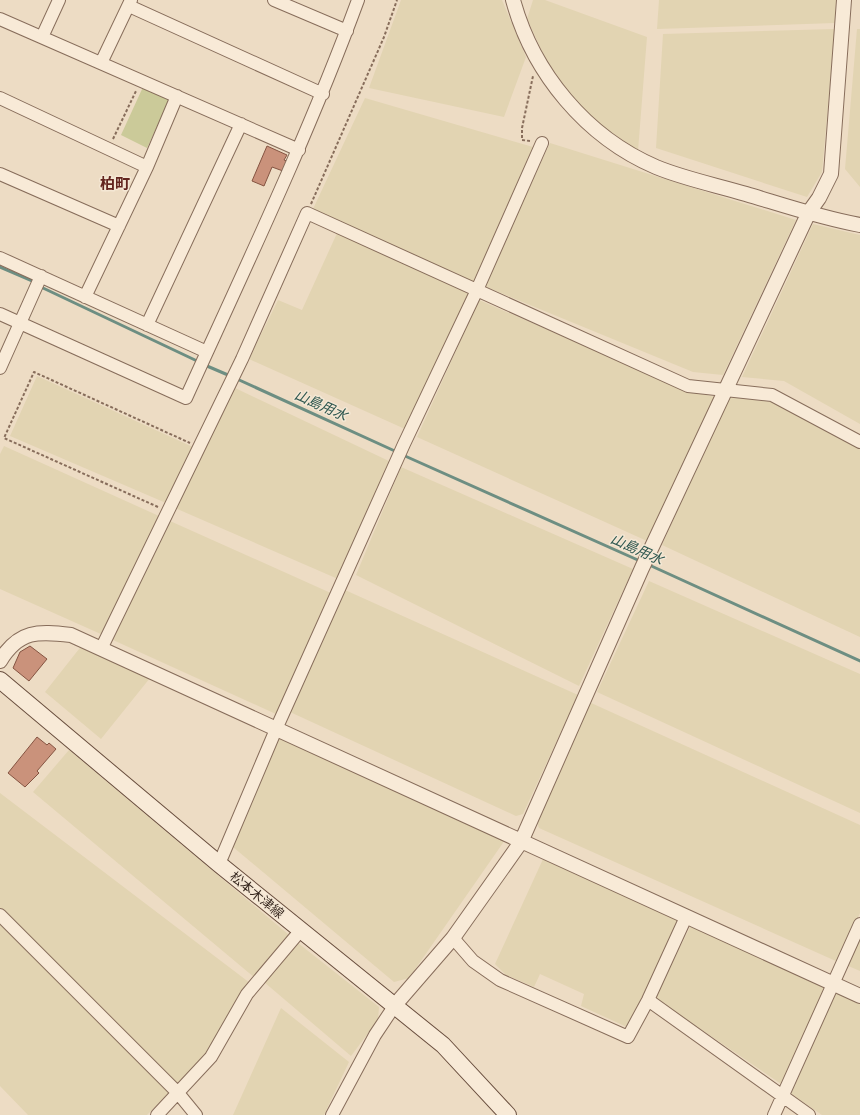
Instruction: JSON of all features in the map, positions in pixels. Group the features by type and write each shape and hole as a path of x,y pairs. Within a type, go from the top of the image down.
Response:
{"main road":[{"name":"松本木津線","path":"0,680 219,864 442,1045 508,1115"}],"street":[{"path":"42,37 59,0"},
{"path":"274,0 347,31"},
{"path":"0,314 186,398 299,150 323,94 358,0"},
{"path":"332,1115 375,1035 395,1006 453,938 521,842 644,563 809,212 819,198 831,174 844,0"},
{"path":"515,2 537,57 559,92 580,117 597,132 629,153 656,167 680,175 860,225"},
{"path":"101,63 130,3 323,94"},
{"path":"0,19 299,150"},
{"path":"85,297 147,167 177,96"},
{"path":"0,98 147,167"},
{"path":"147,325 241,124"},
{"path":"219,864 276,728 404,444 477,290 542,143"},
{"path":"0,174 119,226"},
{"path":"102,647 242,359 307,213 688,386 772,394 860,442"},
{"path":"0,258 207,352"},
{"path":"0,368 41,276"},
{"path":"0,661 5,647 24,636 47,632 71,635 102,647 521,842 860,996"},
{"path":"0,915 178,1094 196,1115"},
{"path":"453,938 472,961 500,980 628,1038 648,1000 686,917"},
{"path":"774,1115 784,1097 860,924"},
{"path":"157,1115 211,1057 247,994 301,930"},
{"path":"648,1000 809,1115"}],"path":[{"path":"307,213 384,37 397,0"},
{"path":"537,57 522,128 522,140 542,143"},
{"path":"109,149 141,81"},
{"path":"168,512 4,438 34,372 199,447"}],"shaded area":[{"path":"401,0 502,0 526,57 504,117 369,88"},
{"path":"533,0 545,0 647,37 638,151 599,124 573,100 546,60 527,19"},
{"path":"659,0 836,0 835,23 657,29"},
{"path":"835,29 822,172 807,197 656,148 663,34"},
{"path":"857,29 860,29 860,187 845,169"},
{"path":"143,87 170,99 147,148 121,135"},
{"path":"365,98 533,147 475,284 313,209"},
{"path":"550,143 796,220 723,375 693,372 484,286"},
{"path":"813,224 860,235 860,424 784,381 742,377"},
{"path":"338,231 470,290 405,429 249,359 278,300 302,310"},
{"path":"479,300 689,391 715,397 647,541 417,437"},
{"path":"37,376 195,448 166,503 10,436"},
{"path":"233,387 391,462 338,579 175,508"},
{"path":"728,397 772,402 860,449 860,637 662,545"},
{"path":"4,446 159,516 103,635 0,589 0,454"},
{"path":"401,467 633,569 579,686 356,575"},
{"path":"170,521 333,594 278,715 113,640"},
{"path":"649,581 860,674 860,813 597,692"},
{"path":"345,590 578,695 523,814 516,816 290,712"},
{"path":"83,644 150,678 101,739 45,692"},
{"path":"589,702 860,825 860,913 838,962 539,828 535,818"},
{"path":"280,737 505,840 409,978 394,982 233,847"},
{"path":"69,750 289,935 255,978 33,792"},
{"path":"0,793 250,983 236,1001 218,1039 178,1085 0,908"},
{"path":"544,857 679,917 629,1028 581,1006 584,994 540,974 534,987 506,975 495,964"},
{"path":"0,923 170,1092 147,1115 28,1115 0,1086"},
{"path":"692,923 827,985 784,1086 655,998"},
{"path":"860,937 860,971 846,965"},
{"path":"298,943 379,1007 378,1020 351,1056 264,982"},
{"path":"837,990 860,1000 860,1115 822,1115 791,1094"},
{"path":"281,1008 349,1062 324,1115 233,1115"}],"building":[{"path":"267,146 287,155 284,160 287,161 283,171 272,167 264,186 252,181"},
{"path":"30,646 47,659 29,681 13,668 20,652"},
{"path":"37,737 47,745 49,743 56,749 37,771 39,773 25,787 8,773"}],"waterway":[{"name":"山島用水","path":"0,267 32,281"},
{"name":"山島用水","path":"43,288 195,360"},
{"name":"山島用水","path":"207,366 228,375"},
{"name":"山島用水","path":"237,379 397,452"},
{"name":"山島用水","path":"405,456 640,561"},
{"name":"山島用水","path":"647,564 860,661"}],"district":[{"name":"柏町","path":"115,184"}]}
